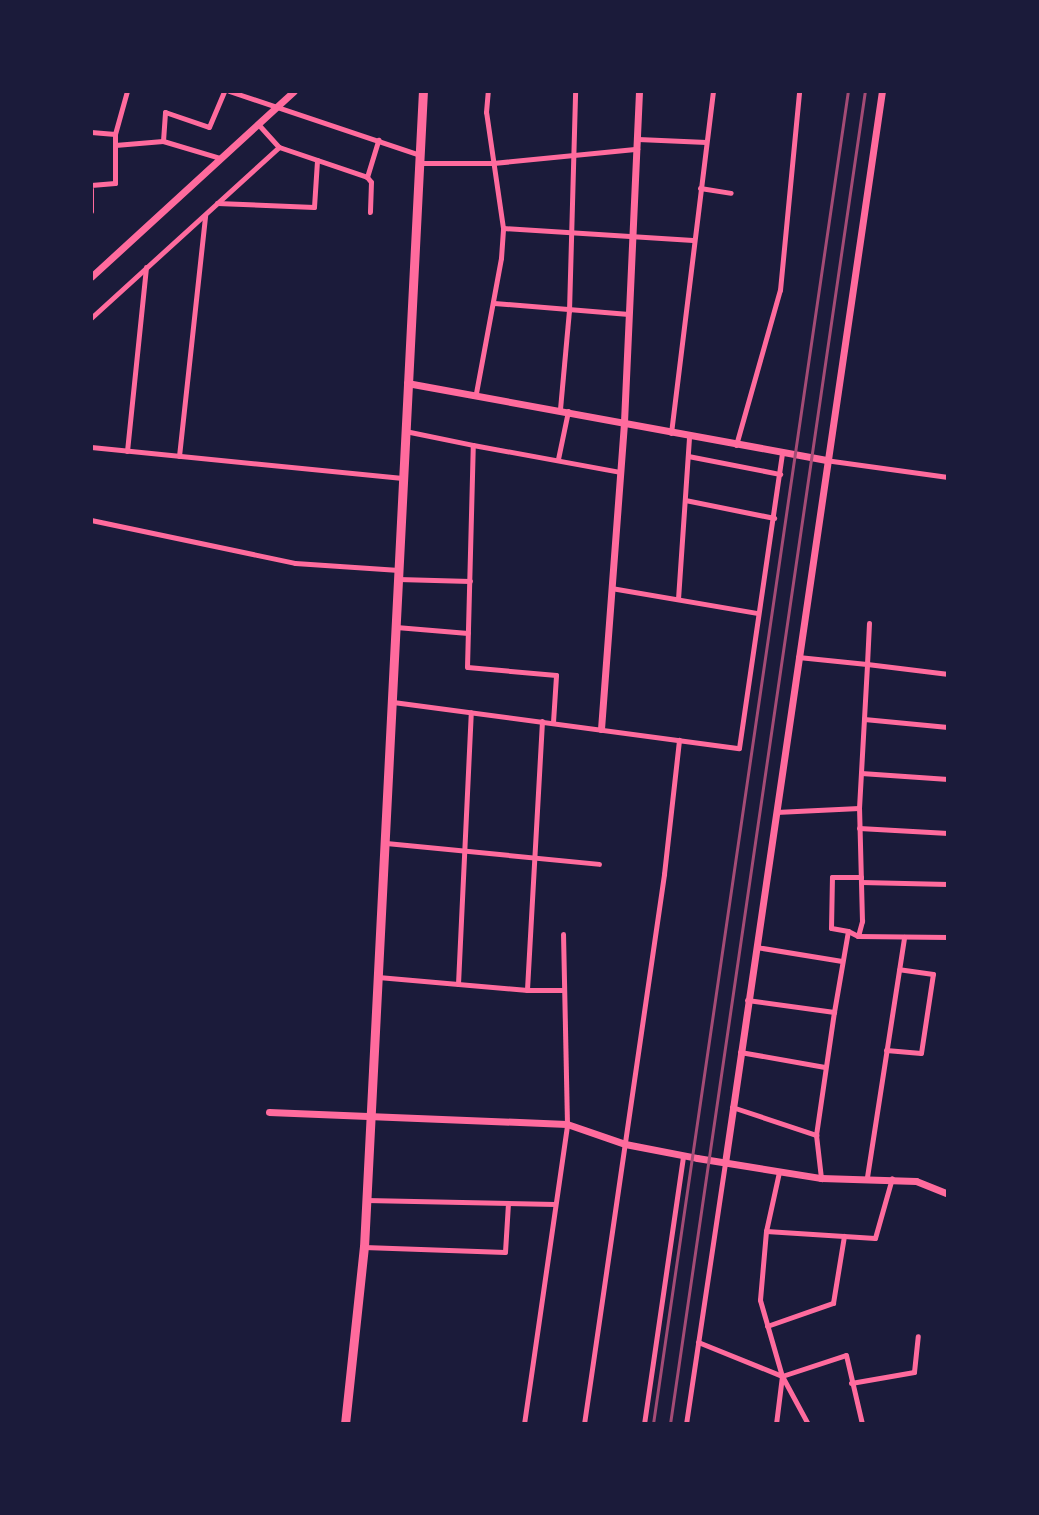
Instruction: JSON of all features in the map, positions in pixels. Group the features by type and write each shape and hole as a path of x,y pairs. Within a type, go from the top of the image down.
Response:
{"highway":[{"path":"345,1424 364,1247 423,91"}],"street":[{"path":"91,211 91,187 115,183 115,134 127,91"},
{"path":"163,141 164,112 209,127 227,91 377,140 420,159 493,163 637,149"},
{"path":"91,277 294,91"},
{"path":"476,393 494,303 503,228 493,163 488,91"},
{"path":"558,459 564,410 569,311 575,91"},
{"path":"601,729 624,422 639,91"},
{"path":"671,433 713,91"},
{"path":"736,445 780,290 799,91"},
{"path":"686,1424 825,460 882,91"},
{"path":"258,124 279,147 367,177 372,182 370,212"},
{"path":"91,132 115,134"},
{"path":"638,139 706,142"},
{"path":"367,177 377,140"},
{"path":"115,145 163,141 222,159"},
{"path":"91,318 279,147"},
{"path":"217,203 314,207 317,160"},
{"path":"700,188 731,192"},
{"path":"179,456 205,215"},
{"path":"503,228 693,240"},
{"path":"127,451 146,267"},
{"path":"494,303 629,314"},
{"path":"407,383 476,393 782,453 948,477"},
{"path":"405,431 620,472"},
{"path":"678,599 689,436"},
{"path":"473,445 467,667 556,675 553,722"},
{"path":"91,447 402,478"},
{"path":"393,702 738,748 782,453"},
{"path":"688,456 780,474"},
{"path":"685,500 774,517"},
{"path":"91,520 295,563 470,581"},
{"path":"611,588 758,613"},
{"path":"858,936 861,880 859,808 869,623"},
{"path":"396,627 468,633"},
{"path":"798,657 948,674"},
{"path":"458,984 471,712"},
{"path":"864,719 948,727"},
{"path":"527,990 542,721"},
{"path":"584,1424 625,1144 678,740"},
{"path":"861,773 948,779"},
{"path":"776,811 859,808"},
{"path":"859,828 948,833"},
{"path":"386,843 599,864"},
{"path":"948,884 832,877 831,928 858,936 948,937"},
{"path":"821,1178 816,1135 848,931"},
{"path":"524,1424 567,1124 563,934"},
{"path":"867,1177 904,937"},
{"path":"754,947 842,961"},
{"path":"886,1050 921,1053 933,974 899,969"},
{"path":"378,976 527,990 563,990"},
{"path":"747,1000 834,1012"},
{"path":"740,1052 825,1067"},
{"path":"732,1107 816,1135"},
{"path":"269,1112 567,1124 625,1144 683,1156 821,1178 867,1177 916,1181 948,1194"},
{"path":"644,1424 683,1156"},
{"path":"779,1172 766,1231 759,1285 767,1326 782,1376 808,1424"},
{"path":"766,1231 875,1238 892,1178"},
{"path":"366,1200 555,1204"},
{"path":"364,1247 505,1252 508,1203"},
{"path":"767,1326 833,1303 844,1236"},
{"path":"851,1383 914,1373 918,1336"},
{"path":"698,1342 782,1376 846,1355 862,1424"},
{"path":"776,1424 782,1376"}],"railway":[{"path":"653,1424 848,91"},
{"path":"670,1424 865,91"}]}
